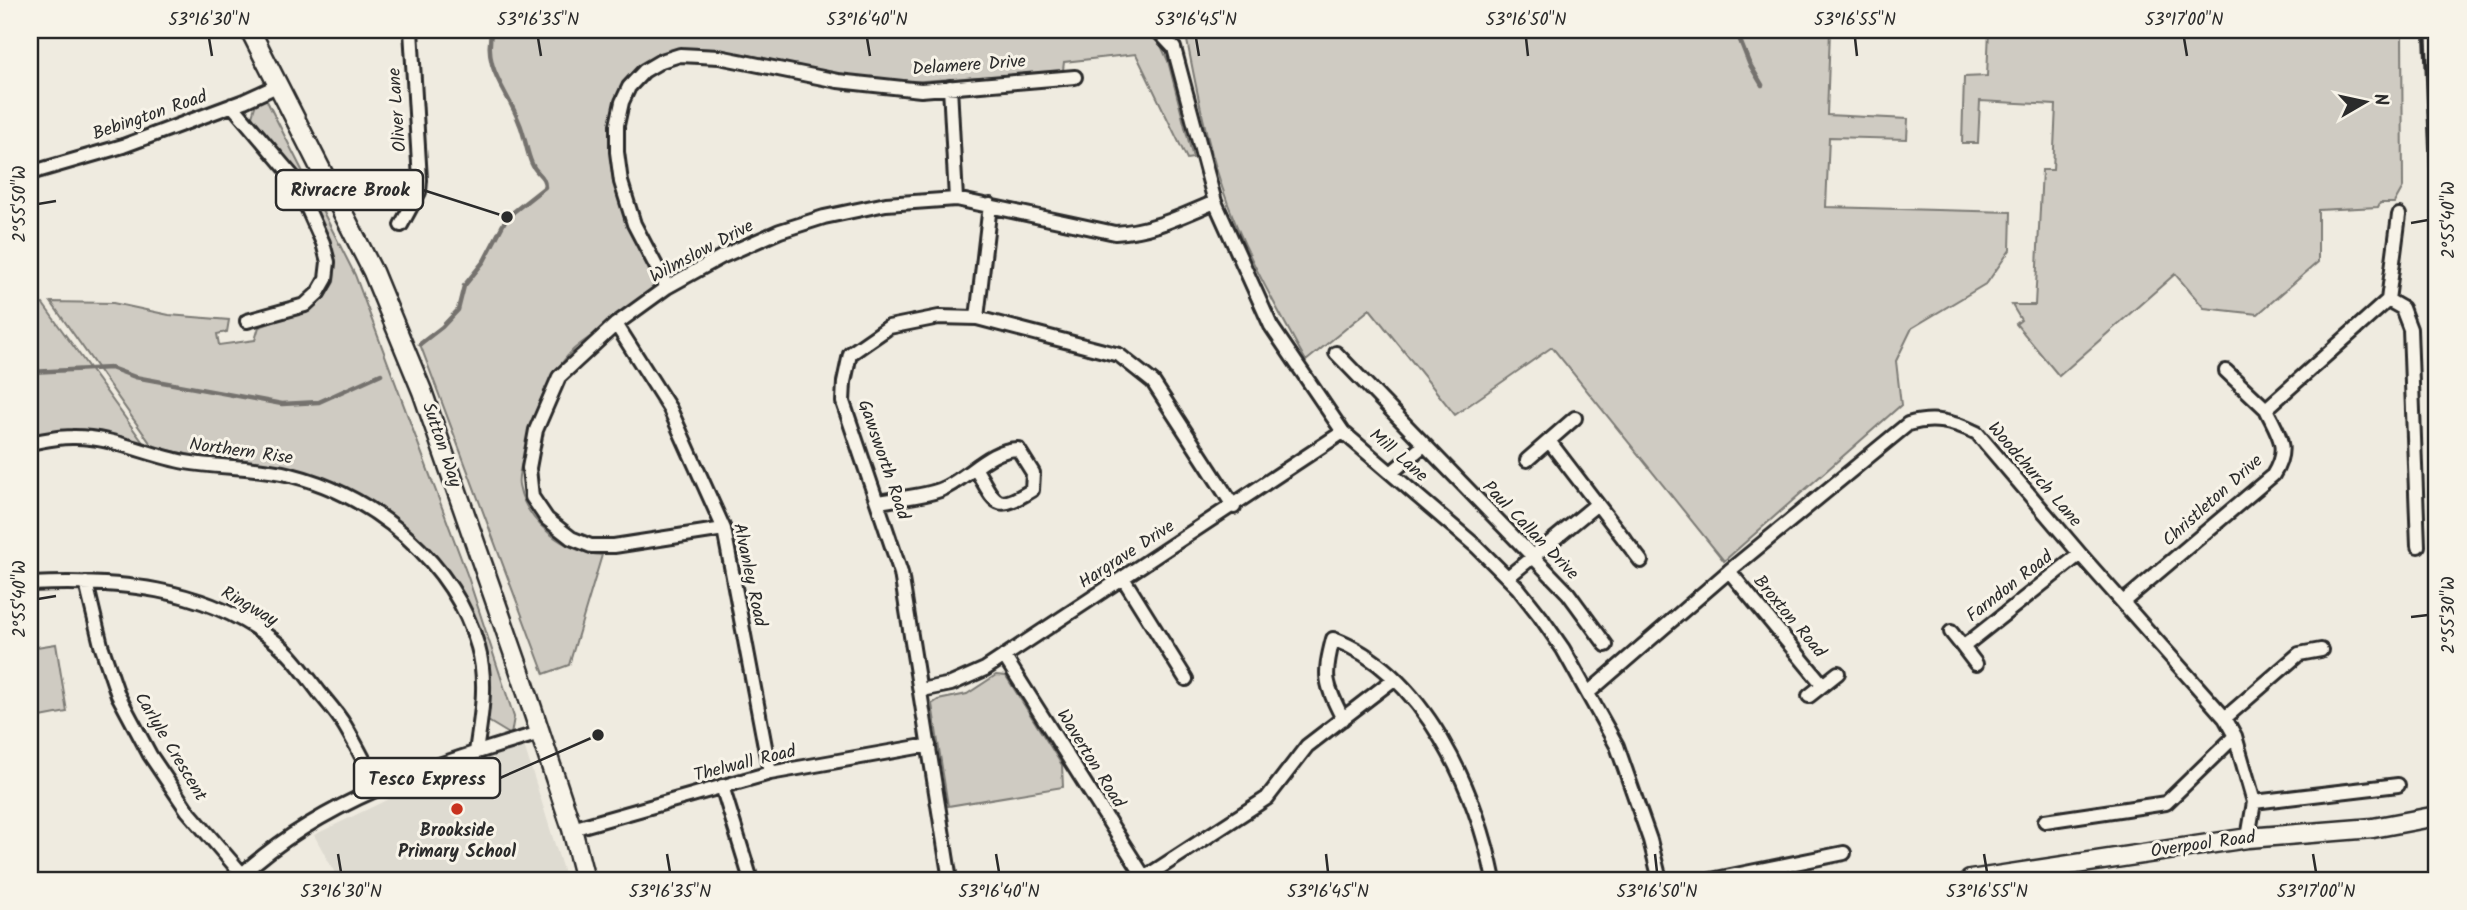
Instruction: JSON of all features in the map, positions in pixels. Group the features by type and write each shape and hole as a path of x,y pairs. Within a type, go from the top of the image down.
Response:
{"main road":[{"name":"Sutton Way","path":"250,30 373,272 422,391 540,733 572,829 585,880"},
{"name":"Overpool Road","path":"1970,880 1998,878 2248,838 2373,828 2436,817"}],"street":[{"name":"Oliver Lane","path":"401,225 419,192 420,180 411,30"},
{"name":"Mill Lane","path":"1157,30 1174,48 1215,202 1271,327 1343,432 1477,547 1508,577 1540,616 1563,649 1617,746 1650,840 1660,880"},
{"name":"Delamere Drive","path":"667,288 634,224 621,182 617,152 617,125 622,102 629,87 644,71 661,61 680,55 719,57 865,85 921,90 1075,77"},
{"name":"Bebington Road","path":"30,173 123,146 232,106 279,85"},
{"path":"950,87 956,199"},
{"path":"232,106 294,178 323,243 328,262 326,279 318,293 305,305 247,321"},
{"name":"Wilmslow Drive","path":"724,529 614,546 591,546 572,538 547,519 532,497 528,468 536,430 559,377 616,324 667,288 723,256 780,231 824,217 886,204 956,199 1115,233 1140,232 1215,202"},
{"path":"977,318 990,205"},
{"path":"2266,410 2388,300 2399,215"},
{"path":"2388,300 2402,308 2410,330 2417,546"},
{"name":"Gawsworth Road","path":"950,880 901,573 843,402 849,354 889,327 939,317 977,318 1119,355 1153,382 1234,507"},
{"name":"Alvanley Road","path":"616,324 670,409 724,529 770,773"},
{"name":"Paul Callan Drive","path":"1336,353 1567,593 1606,645"},
{"name":"Christleton Drive","path":"2123,602 2273,475 2281,462 2283,445 2266,410 2227,371"},
{"path":"1527,460 1575,418"},
{"name":"Woodchurch Lane","path":"1588,694 1728,571 1908,424 1925,419 1961,425 1977,433 2225,718 2235,736 2253,802 2248,838"},
{"name":"Hargrave Drive","path":"921,690 951,684 985,669 1234,507 1343,432"},
{"name":"Northern Rise","path":"30,443 74,437 92,439 176,460 290,475 348,498 385,520 417,547 435,568 451,589 470,626 478,648 484,695 476,752"},
{"path":"1549,441 1641,561"},
{"path":"1391,473 1423,446"},
{"path":"879,502 940,490 975,468 1008,449 1018,449 1033,473 1032,490 1010,504 1002,503 995,500 975,468"},
{"path":"1508,577 1597,504"},
{"name":"Farndon Road","path":"1963,647 2080,554"},
{"name":"Broxton Road","path":"1728,571 1823,685"},
{"path":"1123,578 1186,679"},
{"name":"Ringway","path":"30,584 86,583 176,592 233,615 275,641 298,664 344,725 377,787"},
{"name":"Carlyle Crescent","path":"86,583 101,645 118,695 150,755 187,810 239,877"},
{"name":"Farndon Road","path":"1951,632 1976,664"},
{"path":"1343,719 1329,690 1325,669 1334,639 1365,653 1394,679 1442,739 1481,825 1494,880"},
{"path":"2225,718 2299,654 2321,650"},
{"name":"Waverton Road","path":"1004,656 1145,879"},
{"name":"Broxton Road","path":"1809,696 1838,673"},
{"path":"1145,879 1267,797 1307,746 1394,679"},
{"path":"239,877 299,831 377,787 540,733"},
{"path":"2045,821 2166,803 2235,736"},
{"name":"Thelwall Road","path":"572,829 770,773 929,745"},
{"path":"2253,802 2398,785"},
{"path":"722,786 751,880"},
{"path":"1711,880 1844,853"}],"shaded area":[{"path":"492,30 1154,30 1168,61 1193,158 1187,159 1136,54 1064,62 1063,70 1056,73 903,82 855,79 755,56 700,49 677,50 658,56 636,70 623,85 616,105 613,122 614,161 625,217 655,274 657,287 644,300 581,343 560,366 548,384 535,413 519,473 523,499 530,512 549,533 574,548 602,555 569,665 544,674 420,344 458,310 464,286 484,261 507,217 545,187 544,180 532,164 521,127 493,67 490,55"},
{"path":"1185,30 1830,30 1827,115 1908,119 1907,139 1829,137 1826,207 2011,212 2010,250 1987,283 1912,328 1896,361 1901,405 1724,561 1552,347 1455,415 1370,309 1306,361 1260,276 1230,210 1205,129"},
{"path":"1989,30 2402,30 2403,187 2394,203 2380,203 2378,207 2318,210 2318,262 2258,314 2204,308 2175,274 2059,376 2016,324 2021,320 2012,305 2035,305 2042,170 2053,170 2056,105 1980,101 1978,143 1962,143 1964,77 1987,76"},
{"path":"266,99 355,275 468,577 514,717 511,735 488,721 491,687 485,649 446,573 336,485 153,447 51,302 113,303 169,315 229,320 227,332 217,334 219,345 255,340 259,327 307,310 325,297 334,282 336,261 325,230 289,163 255,129 252,116 256,103"},
{"path":"43,304 144,444 90,432 30,438 30,309"},
{"path":"56,644 67,712 30,719 30,648"},
{"path":"996,675 1006,676 1062,765 1063,787 948,806 932,704 938,700 967,694"},
{"name":"Brookside Primary School","path":"524,745 566,880 335,880 337,877 314,835 424,782"},
{"path":"2437,844 2437,880 2430,880 2430,864"}],"waterway":[{"path":"420,344 458,310 464,286 484,261 507,217 545,187 544,180 532,164 521,127 493,67 490,56 492,30"},
{"path":"1736,30 1749,63 1762,85"},
{"path":"30,372 111,368 135,377 282,404 319,402 381,374"}],"railway":[{"path":"2425,30 2437,300"}],"place":[{"name":"Rivracre Brook","path":"507,217"},
{"name":"Tesco Express","path":"598,735"},
{"name":"Brookside Primary School","path":"457,809"}]}
